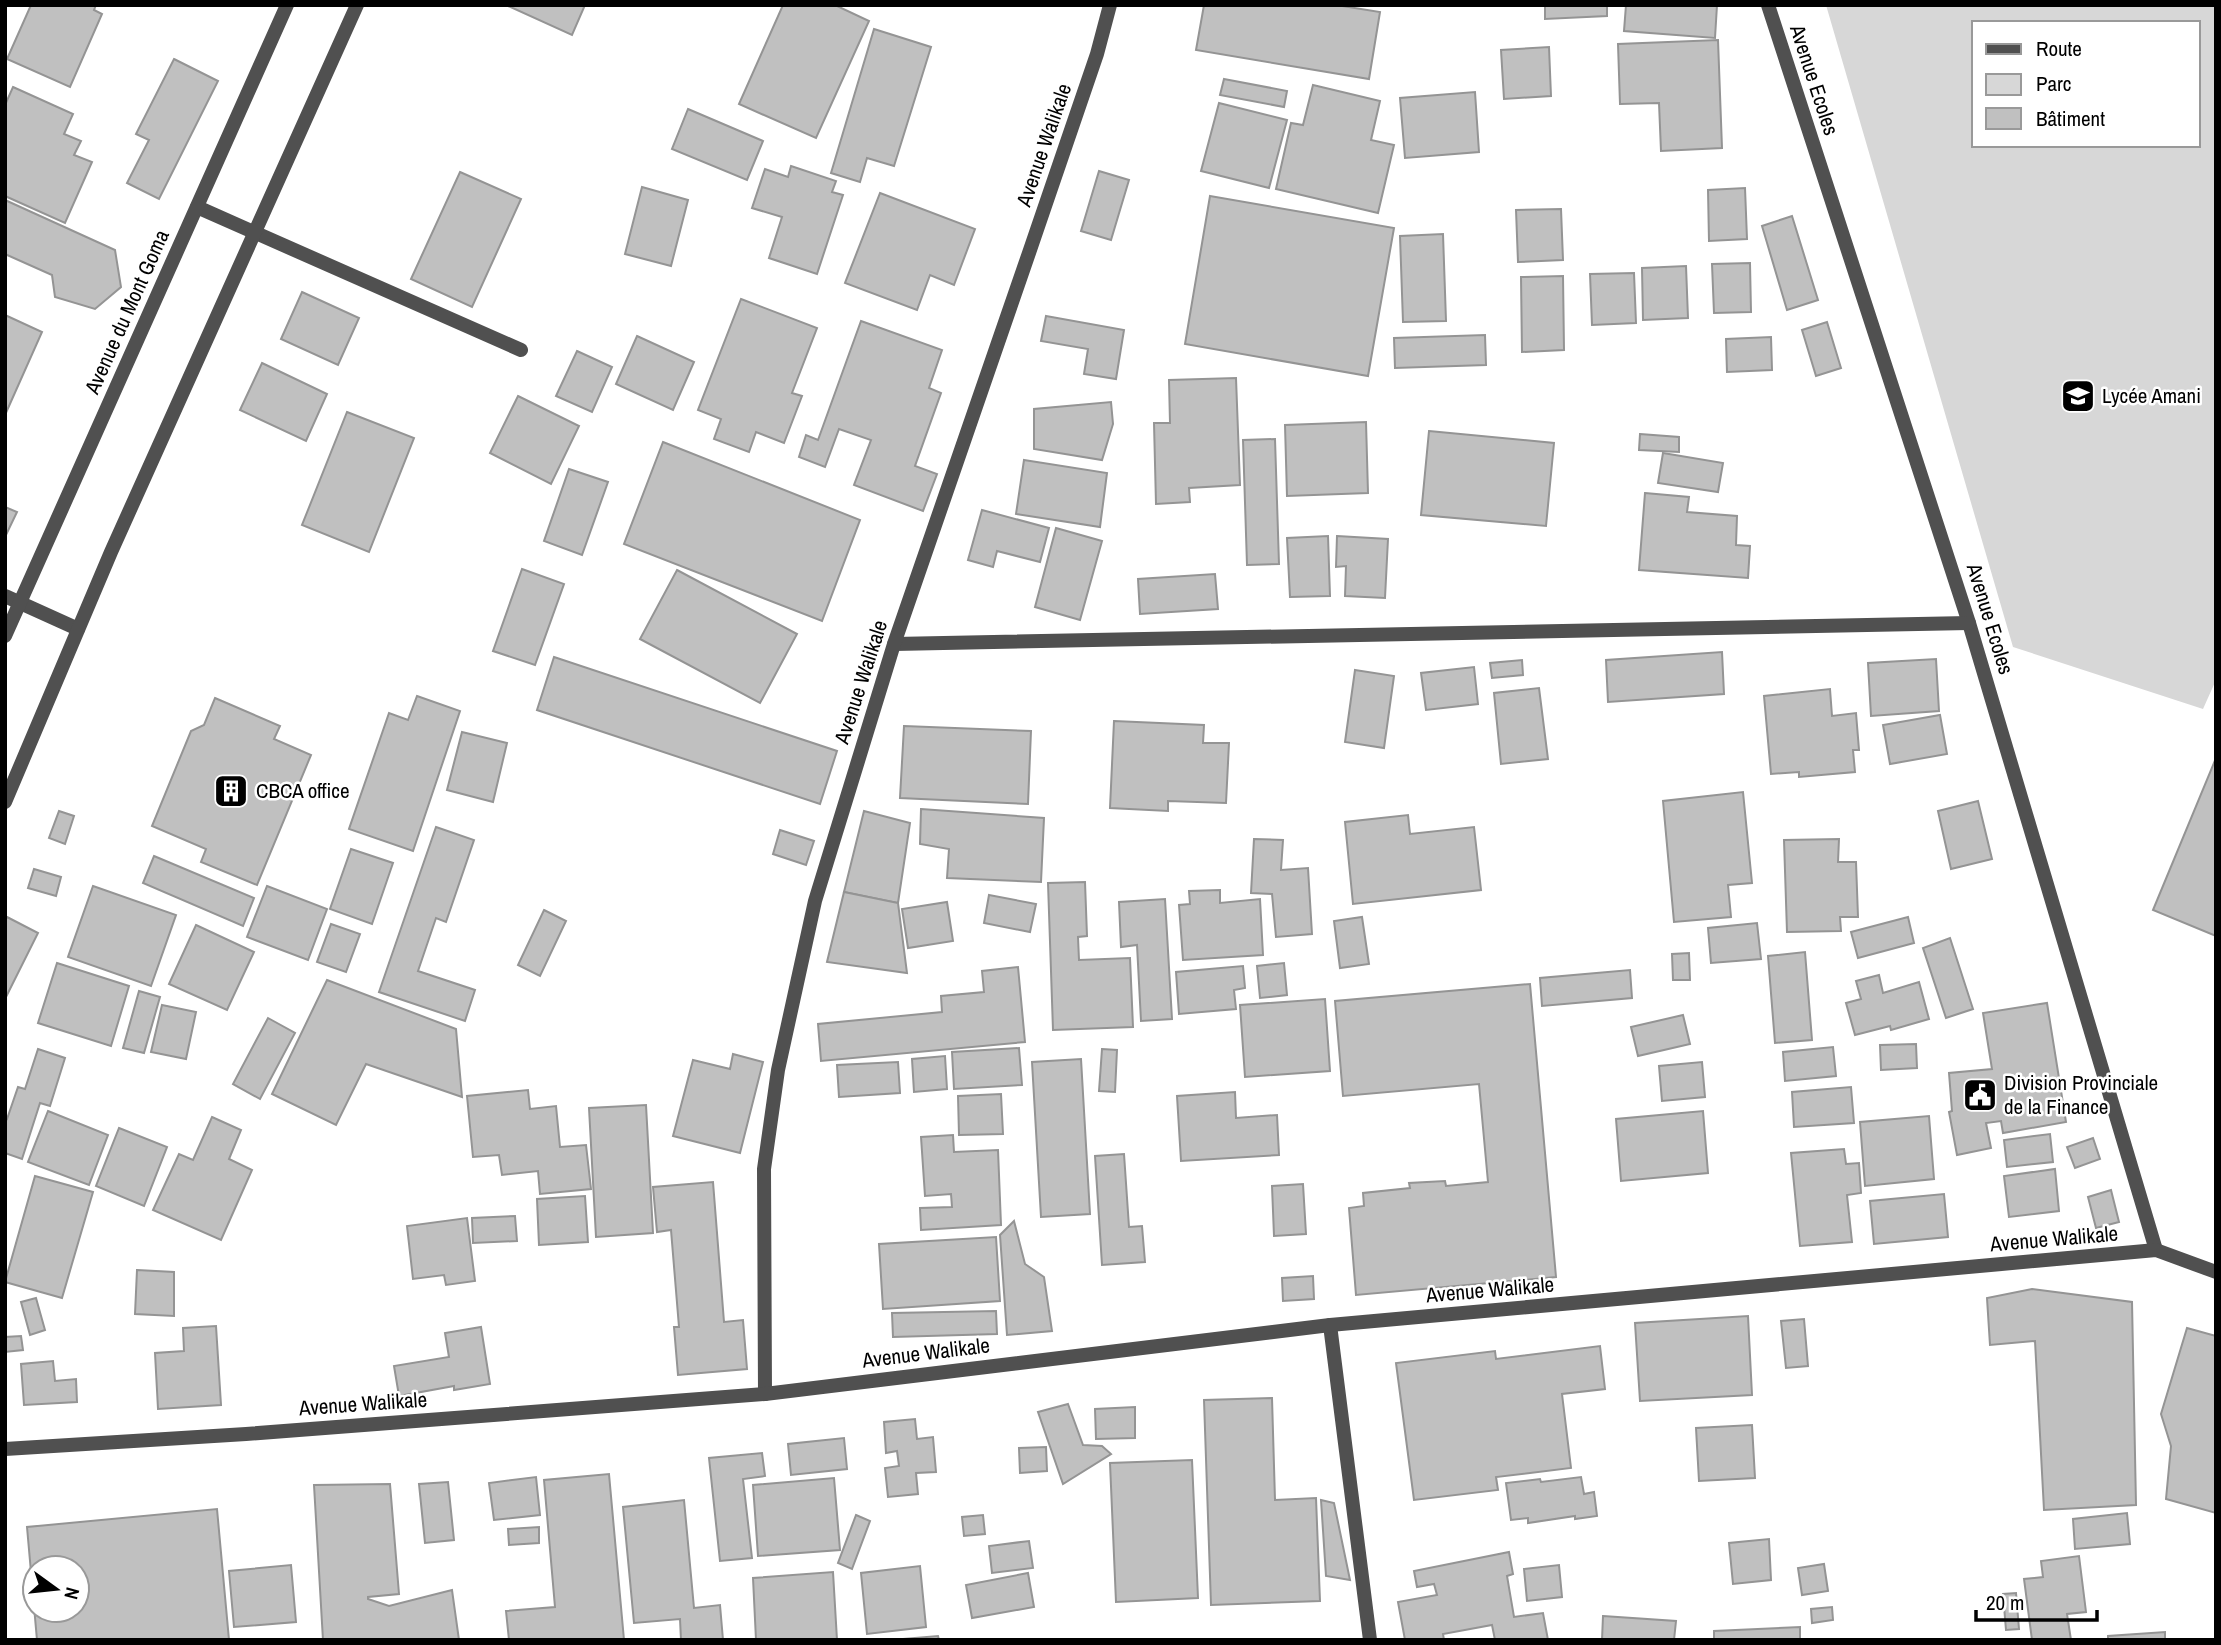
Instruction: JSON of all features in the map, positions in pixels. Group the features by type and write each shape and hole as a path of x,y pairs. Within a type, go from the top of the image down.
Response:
{"street":[{"name":"Avenue du Mont Goma","path":"5,636 287,5"},
{"path":"5,802 111,552 357,5"},
{"name":"Avenue Walikale","path":"765,1394 764,1169 778,1070 815,901 894,645 1097,54 1110,5"},
{"name":"Avenue Ecoles","path":"1768,5 1969,623 2156,1250"},
{"path":"197,207 521,349"},
{"path":"5,596 79,629"},
{"path":"894,645 1969,623"},
{"name":"Avenue Walikale","path":"5,1449 246,1434 765,1394 1330,1325 2156,1250 2216,1272"},
{"path":"1330,1325 1370,1640"}],"green space":[{"name":"Lycée Amani","path":"1826,5 2216,5 2216,680 2203,709 2013,647"}],"building":[{"path":"31,5 96,5 94,10 102,14 70,87 7,59"},
{"path":"506,5 585,5 572,35"},
{"path":"783,5 835,5 869,21 816,138 739,104"},
{"path":"1204,5 1336,5 1380,12 1369,79 1196,50"},
{"path":"1545,5 1607,5 1607,16 1545,19"},
{"path":"1626,5 1717,5 1715,38 1624,31"},
{"path":"874,29 931,47 894,166 867,158 860,182 831,173"},
{"path":"1718,40 1722,148 1661,151 1659,103 1620,104 1618,44"},
{"path":"1549,47 1551,96 1504,99 1501,50"},
{"path":"174,59 218,81 159,199 127,183 149,140 136,134"},
{"path":"1224,79 1287,91 1284,107 1220,95"},
{"path":"1313,85 1380,101 1371,140 1394,145 1378,213 1276,189 1291,123 1303,125"},
{"path":"13,87 73,114 64,134 81,141 74,155 92,162 65,223 5,196 5,105"},
{"path":"1475,92 1479,152 1405,158 1400,98"},
{"path":"1219,103 1287,120 1269,188 1201,171"},
{"path":"688,109 763,141 747,180 672,149"},
{"path":"791,166 836,181 832,192 843,195 817,274 769,258 782,217 752,208 765,169 788,177"},
{"path":"1099,171 1129,180 1111,240 1081,231"},
{"path":"460,172 521,199 472,307 411,279"},
{"path":"642,187 688,200 671,266 625,254"},
{"path":"1745,188 1747,239 1709,241 1708,190"},
{"path":"880,193 975,229 954,285 930,275 917,310 845,283"},
{"path":"1210,196 1394,228 1368,376 1185,344"},
{"path":"5,200 115,250 121,287 95,309 55,297 52,275 5,254"},
{"path":"1561,209 1563,260 1518,262 1516,210"},
{"path":"1792,216 1818,300 1787,310 1762,226"},
{"path":"1443,234 1446,321 1403,322 1400,236"},
{"path":"1750,263 1751,312 1714,313 1712,264"},
{"path":"1686,266 1688,318 1643,320 1642,268"},
{"path":"1634,273 1636,323 1592,325 1590,274"},
{"path":"1563,276 1564,350 1522,352 1521,277"},
{"path":"302,292 359,318 338,365 281,339"},
{"path":"741,299 817,328 792,393 802,396 784,443 756,432 749,452 714,439 721,419 698,410"},
{"path":"5,315 42,332 5,415"},
{"path":"1046,316 1124,330 1116,379 1084,374 1088,349 1041,341"},
{"path":"861,321 942,350 929,388 941,393 915,466 937,474 923,511 854,485 871,440 839,429 825,467 799,457 806,435 818,440"},
{"path":"1827,322 1841,368 1816,376 1802,330"},
{"path":"1485,335 1486,365 1395,368 1394,338"},
{"path":"637,336 694,362 673,410 616,384"},
{"path":"1771,337 1772,370 1727,372 1726,339"},
{"path":"577,351 612,367 592,412 556,396"},
{"path":"262,363 327,394 306,441 240,410"},
{"path":"1236,378 1240,485 1189,488 1190,502 1156,504 1154,423 1170,423 1169,380"},
{"path":"518,396 579,426 551,484 490,453"},
{"path":"1111,402 1113,424 1102,460 1034,449 1034,409"},
{"path":"347,412 414,438 369,552 302,525"},
{"path":"1366,422 1368,493 1287,496 1285,425"},
{"path":"1429,431 1554,443 1546,526 1421,515"},
{"path":"1640,434 1679,437 1679,452 1639,450"},
{"path":"1275,439 1279,564 1247,565 1243,440"},
{"path":"663,442 860,520 822,621 624,544"},
{"path":"1663,453 1723,463 1718,492 1658,483"},
{"path":"1024,460 1107,473 1100,527 1016,514"},
{"path":"569,469 608,482 582,555 544,541"},
{"path":"1645,493 1689,497 1687,512 1737,516 1736,545 1750,546 1748,578 1639,570"},
{"path":"5,507 17,512 5,537"},
{"path":"982,510 1049,528 1040,562 997,551 993,567 968,560"},
{"path":"1056,528 1102,541 1080,620 1035,607"},
{"path":"1328,536 1330,596 1290,597 1287,538"},
{"path":"1337,536 1388,539 1385,598 1345,596 1346,566 1336,567"},
{"path":"522,569 564,584 535,665 493,651"},
{"path":"677,570 797,634 760,703 640,639"},
{"path":"1215,574 1218,609 1140,614 1138,579"},
{"path":"1722,652 1724,694 1608,702 1606,660"},
{"path":"554,657 837,751 820,804 537,710"},
{"path":"1936,659 1939,711 1871,716 1868,663"},
{"path":"1522,660 1523,675 1492,678 1490,663"},
{"path":"1474,667 1478,704 1426,710 1421,673"},
{"path":"1355,670 1394,676 1384,748 1345,742"},
{"path":"1539,688 1548,759 1501,764 1494,693"},
{"path":"1830,689 1832,716 1856,713 1859,750 1853,750 1855,772 1799,777 1799,772 1771,774 1764,696"},
{"path":"417,696 460,711 413,851 349,829 389,713 408,720"},
{"name":"CBCA office","path":"215,698 280,726 274,739 311,755 257,885 201,862 206,849 152,826 191,731 204,725"},
{"path":"1940,715 1947,754 1890,764 1883,725"},
{"path":"1114,721 1204,725 1203,743 1229,743 1226,803 1168,801 1168,811 1110,808"},
{"path":"904,726 1031,731 1028,804 900,798"},
{"path":"462,732 507,743 493,802 447,790"},
{"path":"2216,758 2216,936 2153,910"},
{"path":"1743,792 1752,883 1728,885 1731,917 1674,922 1663,801"},
{"path":"1978,801 1992,859 1951,869 1938,811"},
{"path":"921,809 1044,818 1041,882 947,878 949,849 920,844"},
{"path":"59,811 74,816 65,844 49,838"},
{"path":"864,811 910,823 898,903 844,892"},
{"path":"1408,815 1410,834 1474,827 1481,890 1353,904 1345,822"},
{"path":"436,827 474,840 446,922 436,918 418,971 475,990 465,1021 379,992"},
{"path":"780,830 814,841 806,865 773,854"},
{"path":"1254,839 1283,840 1281,870 1308,868 1312,934 1276,937 1272,894 1251,893"},
{"path":"1839,839 1838,862 1856,862 1858,917 1840,917 1841,931 1787,932 1784,840"},
{"path":"351,849 393,863 372,924 330,909"},
{"path":"154,856 254,898 243,926 143,883"},
{"path":"34,869 61,877 56,896 28,888"},
{"path":"1085,882 1087,936 1078,937 1079,960 1130,958 1133,1027 1053,1030 1048,883"},
{"path":"93,886 176,915 151,986 68,957"},
{"path":"267,886 327,909 308,960 247,937"},
{"path":"1220,890 1220,903 1260,899 1263,955 1183,960 1179,905 1190,904 1189,891"},
{"path":"844,892 898,903 907,973 827,962"},
{"path":"989,895 1036,904 1030,932 984,923"},
{"path":"1165,899 1172,1019 1141,1021 1137,945 1121,947 1119,902"},
{"path":"947,902 953,941 908,948 902,909"},
{"path":"544,910 566,921 540,976 518,965"},
{"path":"7,917 38,933 6,997 5,921"},
{"path":"1362,917 1369,964 1340,968 1334,921"},
{"path":"1908,917 1914,943 1858,958 1851,932"},
{"path":"1757,923 1761,959 1711,963 1708,928"},
{"path":"331,924 360,934 346,972 317,962"},
{"path":"196,925 254,952 227,1010 169,984"},
{"path":"1950,938 1973,1009 1946,1018 1923,948"},
{"path":"1805,952 1812,1040 1775,1043 1768,956"},
{"path":"1689,953 1690,980 1673,980 1672,954"},
{"path":"57,963 129,986 111,1046 38,1023"},
{"path":"1284,963 1287,995 1260,998 1257,966"},
{"path":"1243,966 1245,988 1234,990 1236,1009 1179,1014 1176,972"},
{"path":"1018,967 1025,1042 821,1061 818,1024 942,1012 941,996 984,992 982,971"},
{"path":"1630,970 1632,998 1542,1006 1540,978"},
{"path":"1879,975 1883,993 1919,982 1929,1019 1891,1030 1890,1026 1855,1035 1846,1003 1861,999 1856,981"},
{"path":"327,980 456,1029 462,1097 366,1064 336,1125 272,1094"},
{"path":"1530,984 1556,1277 1356,1295 1349,1208 1364,1206 1363,1193 1410,1188 1409,1183 1445,1181 1446,1186 1488,1182 1479,1084 1343,1096 1335,1001"},
{"path":"139,991 160,997 144,1053 123,1048"},
{"path":"1325,999 1330,1071 1245,1077 1240,1005"},
{"path":"2047,1003 2066,1122 2003,1133 2001,1121 1986,1123 1991,1148 1957,1155 1949,1112 1952,1111 1949,1073 1992,1069 1983,1013"},
{"path":"162,1005 196,1012 186,1059 151,1052"},
{"path":"1683,1015 1690,1044 1638,1056 1631,1027"},
{"path":"268,1018 295,1033 260,1099 233,1084"},
{"path":"1916,1044 1917,1068 1881,1070 1880,1045"},
{"path":"1833,1047 1836,1076 1785,1081 1783,1052"},
{"path":"1019,1048 1022,1085 954,1089 952,1052"},
{"path":"38,1049 65,1058 50,1106 40,1103 22,1159 5,1153 5,1118 7,1119 18,1087 25,1089"},
{"path":"1102,1049 1117,1050 1115,1092 1099,1091"},
{"path":"733,1054 763,1062 740,1153 673,1136 693,1060 730,1069"},
{"path":"945,1056 947,1089 914,1092 912,1059"},
{"path":"1081,1059 1090,1214 1041,1217 1032,1062"},
{"path":"898,1062 900,1093 839,1097 837,1065"},
{"path":"1702,1062 1705,1097 1662,1101 1659,1066"},
{"path":"1851,1087 1854,1123 1794,1127 1792,1092"},
{"path":"528,1090 530,1109 556,1106 560,1147 586,1145 591,1189 540,1194 538,1171 502,1175 499,1155 473,1157 467,1096"},
{"path":"1235,1092 1236,1118 1277,1115 1279,1155 1181,1161 1177,1096"},
{"path":"1001,1094 1003,1134 959,1135 958,1096"},
{"path":"646,1105 653,1233 596,1237 589,1108"},
{"path":"48,1111 108,1135 89,1185 28,1162"},
{"path":"1703,1111 1708,1173 1621,1181 1616,1119"},
{"path":"1929,1116 1934,1179 1865,1186 1860,1122"},
{"path":"212,1117 241,1130 229,1159 252,1170 221,1240 153,1210 179,1154 193,1160"},
{"path":"119,1128 167,1147 144,1206 96,1186"},
{"path":"2050,1134 2053,1162 2007,1167 2004,1140"},
{"path":"953,1135 954,1152 998,1150 1001,1225 921,1230 920,1208 952,1207 951,1194 925,1196 921,1137"},
{"path":"2093,1138 2100,1159 2075,1168 2067,1147"},
{"path":"1844,1149 1846,1164 1859,1163 1861,1193 1847,1195 1852,1242 1800,1246 1791,1153"},
{"path":"1124,1154 1129,1227 1142,1226 1145,1262 1102,1265 1095,1156"},
{"path":"2055,1169 2059,1211 2009,1217 2004,1176"},
{"path":"35,1176 93,1192 62,1298 5,1282"},
{"path":"713,1182 724,1322 743,1320 747,1369 678,1375 674,1327 679,1327 671,1230 657,1232 653,1187"},
{"path":"1303,1184 1306,1234 1274,1236 1272,1186"},
{"path":"2111,1190 2119,1222 2096,1228 2088,1197"},
{"path":"1944,1194 1948,1237 1874,1244 1870,1201"},
{"path":"585,1196 588,1242 539,1245 537,1199"},
{"path":"515,1216 517,1241 473,1243 472,1218"},
{"path":"467,1218 475,1281 446,1285 444,1275 413,1279 407,1226"},
{"path":"1014,1221 1025,1264 1044,1277 1052,1331 1007,1335 1000,1235"},
{"path":"996,1237 1000,1301 883,1309 879,1244"},
{"path":"137,1270 174,1272 174,1316 135,1314"},
{"path":"1313,1276 1314,1299 1283,1301 1282,1278"},
{"path":"2032,1289 2132,1302 2136,1505 2044,1510 2035,1341 1990,1345 1987,1298"},
{"path":"36,1298 45,1330 30,1335 21,1302"},
{"path":"996,1311 997,1334 893,1337 892,1313"},
{"path":"1748,1316 1752,1395 1640,1401 1635,1323"},
{"path":"1804,1319 1808,1366 1786,1368 1781,1321"},
{"path":"216,1326 221,1405 158,1409 155,1353 184,1351 183,1328"},
{"path":"481,1327 490,1384 454,1390 454,1386 399,1396 394,1366 449,1357 445,1333"},
{"path":"2187,1328 2216,1336 2216,1513 2166,1499 2171,1446 2161,1414"},
{"path":"21,1336 23,1350 5,1352 5,1337"},
{"path":"1600,1346 1605,1389 1562,1394 1571,1468 1496,1477 1498,1490 1414,1500 1396,1363 1495,1351 1496,1359"},
{"path":"53,1361 55,1381 76,1379 77,1402 24,1405 21,1364"},
{"path":"1272,1398 1275,1500 1316,1498 1320,1601 1211,1605 1204,1400"},
{"path":"1068,1404 1083,1445 1102,1446 1111,1454 1063,1484 1038,1412"},
{"path":"1135,1407 1135,1438 1096,1439 1095,1409"},
{"path":"915,1419 917,1439 933,1437 936,1472 916,1473 918,1494 888,1497 885,1468 899,1466 897,1451 886,1453 884,1422"},
{"path":"1752,1425 1755,1478 1699,1481 1696,1428"},
{"path":"844,1438 847,1469 791,1475 788,1444"},
{"path":"1046,1447 1047,1471 1020,1473 1019,1448"},
{"path":"762,1453 765,1476 743,1479 752,1558 720,1561 709,1458"},
{"path":"1192,1460 1198,1598 1116,1602 1110,1463"},
{"path":"609,1474 624,1640 509,1640 506,1611 555,1607 544,1480"},
{"path":"536,1477 540,1515 494,1520 489,1483"},
{"path":"1581,1477 1584,1494 1594,1492 1597,1516 1575,1519 1575,1516 1528,1523 1528,1518 1511,1520 1506,1483"},
{"path":"834,1478 840,1550 758,1556 753,1485"},
{"path":"448,1482 454,1540 425,1543 419,1484"},
{"path":"390,1484 399,1594 368,1599 389,1606 452,1590 459,1640 323,1640 314,1485"},
{"path":"684,1500 694,1608 720,1605 723,1640 681,1640 680,1619 634,1623 623,1507"},
{"path":"1321,1500 1334,1503 1350,1580 1326,1576"},
{"path":"217,1509 229,1640 37,1640 36,1624 91,1624 91,1554 29,1554 27,1527"},
{"path":"2127,1513 2130,1544 2075,1549 2073,1519"},
{"path":"856,1515 870,1521 852,1569 838,1563"},
{"path":"983,1515 985,1534 964,1536 962,1517"},
{"path":"539,1527 539,1543 509,1545 508,1529"},
{"path":"1769,1539 1771,1580 1733,1584 1729,1543"},
{"path":"1029,1541 1033,1568 992,1573 989,1546"},
{"path":"1509,1552 1513,1574 1507,1576 1514,1617 1543,1613 1548,1640 1495,1640 1492,1625 1443,1634 1444,1640 1405,1640 1398,1602 1437,1595 1434,1584 1417,1587 1414,1571"},
{"path":"2079,1556 2086,1612 2067,1614 2071,1640 2032,1640 2024,1579 2043,1577 2041,1561"},
{"path":"1824,1564 1828,1591 1802,1595 1798,1568"},
{"path":"291,1565 296,1622 234,1627 229,1571"},
{"path":"1559,1565 1562,1597 1527,1601 1524,1569"},
{"path":"920,1566 926,1627 867,1634 861,1573"},
{"path":"833,1572 837,1640 756,1640 753,1578"},
{"path":"1028,1573 1034,1607 972,1618 966,1585"},
{"path":"2016,1593 2019,1629 2006,1630 2003,1594"},
{"path":"1832,1607 1833,1620 1812,1623 1811,1609"},
{"path":"1603,1616 1676,1621 1674,1640 1602,1640"},
{"path":"1800,1627 1800,1640 1714,1640 1714,1631"},
{"path":"2165,1632 2165,1640 2108,1640 2108,1636"},
{"path":"938,1636 939,1640 891,1640"}],"place":[{"name":"Lycée Amani","path":"2078,396"},
{"name":"CBCA office","path":"231,791"},
{"name":"Division Provinciale de la Finance","path":"1980,1095"}]}
